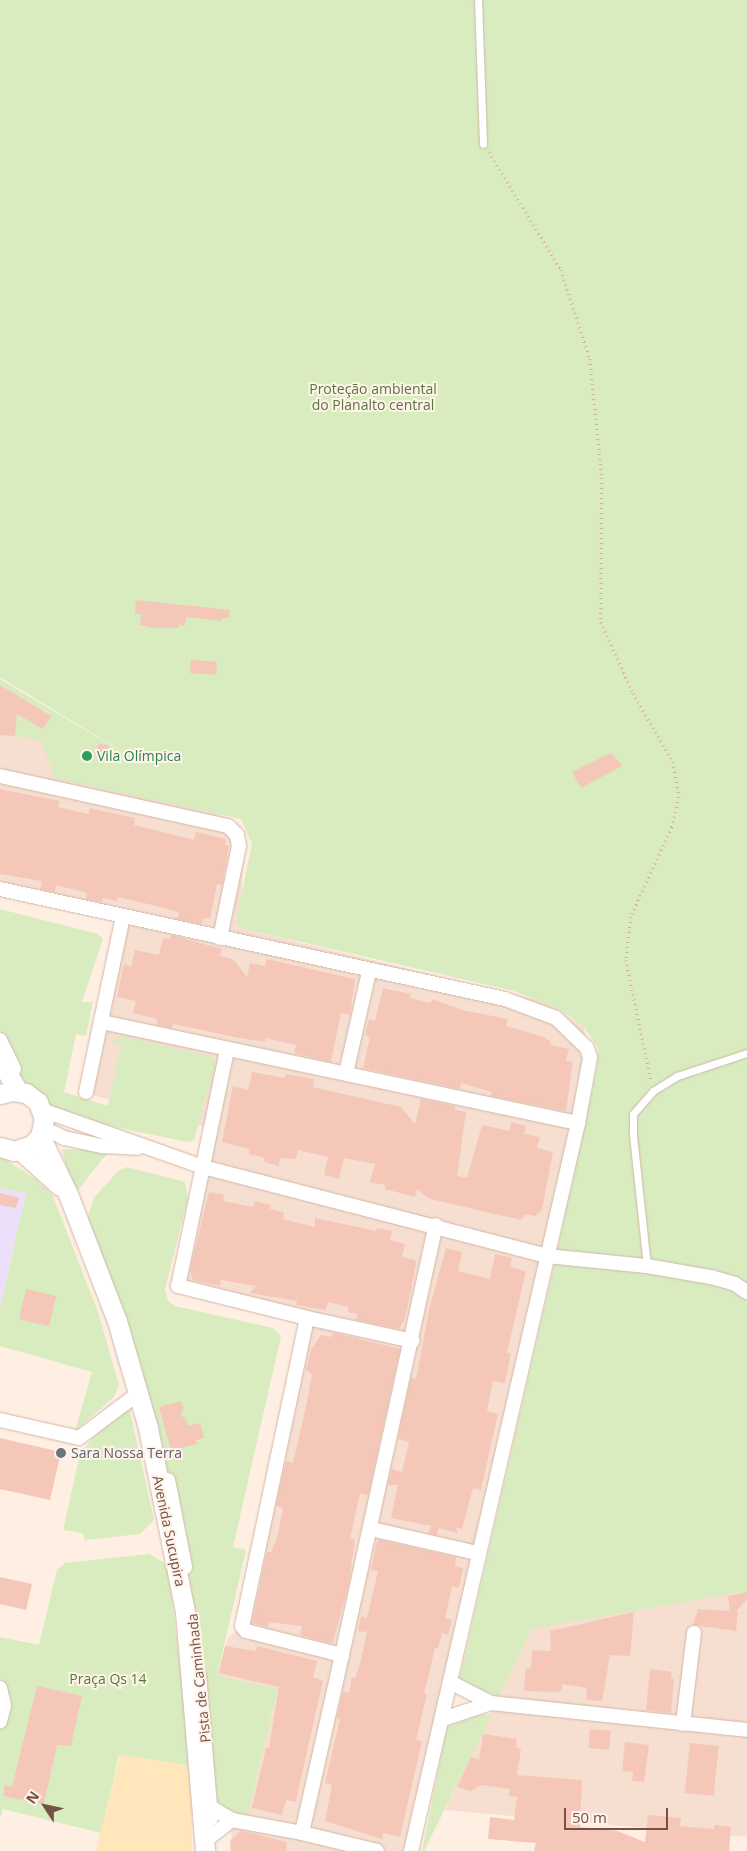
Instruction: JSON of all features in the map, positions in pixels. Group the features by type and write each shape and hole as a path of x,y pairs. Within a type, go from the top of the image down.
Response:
{"street":[{"path":"0,776 228,826 237,834 239,846 220,938"},
{"path":"0,889 369,972 506,999 556,1018 582,1040 590,1058 578,1122 477,1553 443,1719 411,1851"},
{"path":"86,1092 123,917"},
{"path":"346,1072 369,972"},
{"path":"102,1022 226,1050 346,1072 578,1122"},
{"path":"0,1040 43,1122 64,1138 102,1146 142,1147"},
{"path":"226,1050 178,1287 412,1341"},
{"path":"0,1148 20,1150 32,1145 43,1122 32,1097 6,1092 3,1065"},
{"path":"43,1122 107,1131 142,1147 203,1167 436,1225 547,1256 647,1266 711,1277 735,1284 747,1292"},
{"name":"Avenida Sucupira","path":"43,1122 68,1194 117,1321 139,1393 180,1578 206,1804 208,1845"},
{"name":"Avenida Sucupira","path":"20,1150 68,1194"},
{"name":"Pista de Caminhada","path":"85,1220 115,1295 143,1380 179,1531 194,1620 206,1804"},
{"path":"302,1833 371,1529 436,1225"},
{"path":"307,1318 242,1626 246,1631 342,1655"},
{"path":"0,1420 79,1438 139,1393"},
{"path":"371,1529 477,1553"},
{"path":"683,1724 694,1633"},
{"path":"450,1682 491,1703 747,1730"},
{"path":"0,1688 4,1706 0,1721"},
{"path":"443,1719 491,1703"},
{"path":"206,1804 232,1820 302,1833 377,1851"},
{"path":"208,1845 232,1820"}],"lane":[{"path":"478,0 483,144"},
{"path":"647,1266 633,1121 639,1104 653,1092 693,1069 747,1053"}],"path":[{"path":"483,144 561,270 590,360 602,478 601,622 633,693 673,762 677,804 657,863 631,917 626,960 653,1092"}],"shaded area":[{"path":"0,680 232,823 244,843 240,928 545,1002 584,1027 587,1054 413,1851 231,1851 232,1812 247,1817 278,1690 223,1677 218,1672 228,1637 240,1629 314,1320 178,1286 211,1129 82,1092 125,917 0,896"},
{"path":"0,1188 26,1193 0,1308"},
{"path":"747,1589 747,1837 445,1810 532,1629"}],"green space":[{"name":"Proteção ambiental do Planalto central","path":"0,0 747,0 747,1591 532,1629 499,1697 459,1681 559,1243 597,1068 598,1048 584,1027 560,1010 514,991 240,928 236,921 252,844 241,819 55,778 40,740 0,734 0,679 172,782 0,677"},
{"path":"0,909 98,934 103,939 82,1002 93,1002 86,1036 76,1034 64,1092 108,1106 121,1047 112,1042 122,1036 213,1057 215,1065 194,1140 187,1142 115,1127 47,1107 25,1089 0,1040"},
{"path":"62,1149 114,1150 103,1158 73,1197"},
{"path":"0,1156 34,1178 52,1194 98,1312 119,1385 114,1397 75,1431 92,1372 0,1346 0,1308 26,1193 0,1188"},
{"path":"127,1167 185,1182 188,1198 165,1289 168,1301 175,1306 273,1328 281,1336 233,1547 246,1550 218,1672 223,1677 278,1689 247,1818 216,1803 182,1567 86,1223 94,1198 118,1171"},
{"path":"129,1407 154,1520 140,1534 85,1540 83,1533 63,1530 80,1454 95,1436"},
{"name":"Praça Qs 14","path":"149,1554 168,1565 192,1766 119,1755 101,1833 3,1809 0,1819 0,1731 7,1688 0,1678 0,1637 39,1645 57,1570 65,1563"},
{"path":"492,1714 424,1851 422,1851 447,1727 479,1715"}],"sand":[{"path":"120,1755 192,1766 192,1851 96,1851"}],"building":[{"path":"136,600 230,610 229,618 222,618 221,621 186,617 184,626 179,625 178,628 153,628 140,625 141,614 135,614"},
{"path":"191,660 217,662 216,675 190,673"},
{"path":"0,685 51,716 43,729 17,714 15,736 0,735"},
{"path":"98,744 109,745 106,759 96,757"},
{"path":"611,753 622,766 581,788 572,772"},
{"path":"0,789 60,801 58,807 88,814 90,808 135,818 134,825 194,840 196,832 226,839 225,845 229,845 222,885 217,884 210,919 204,918 201,924 177,919 179,912 148,904 118,897 117,901 103,898 101,902 86,899 87,893 56,885 55,892 40,889 42,881 0,874"},
{"path":"171,935 222,949 220,956 233,959 247,977 250,963 265,966 267,959 355,979 350,1015 341,1013 331,1062 294,1053 296,1045 265,1038 265,1042 234,1037 173,1024 172,1028 157,1025 157,1019 133,1013 136,1001 117,997 124,964 131,967 135,950 159,955 163,938 170,939"},
{"path":"383,988 411,994 410,998 431,1003 432,999 462,1010 508,1019 506,1026 541,1036 551,1042 550,1045 569,1049 566,1061 573,1062 566,1111 491,1096 492,1092 461,1083 460,1089 363,1068 370,1037 365,1035 369,1019 375,1021"},
{"path":"252,1072 285,1078 286,1074 314,1079 313,1087 401,1107 415,1124 421,1099 455,1106 455,1110 466,1112 457,1176 467,1178 482,1125 510,1131 511,1122 526,1126 524,1134 540,1137 537,1148 553,1152 542,1210 535,1216 526,1214 521,1220 430,1199 417,1189 415,1197 385,1189 385,1185 370,1182 375,1164 344,1158 339,1179 324,1175 328,1157 298,1150 296,1159 280,1158 279,1166 264,1162 265,1158 249,1154 250,1149 222,1142 233,1086 248,1090"},
{"path":"209,1192 224,1195 223,1201 253,1207 255,1201 271,1205 270,1209 284,1212 283,1219 315,1227 315,1218 376,1231 377,1228 392,1231 390,1240 405,1244 402,1257 415,1260 416,1264 405,1319 399,1329 356,1320 358,1314 348,1312 349,1307 328,1302 326,1310 296,1305 297,1301 250,1293 256,1286 221,1280 220,1286 193,1280 190,1270"},
{"path":"0,1193 19,1198 16,1208 0,1205"},
{"path":"446,1248 462,1252 458,1271 490,1279 495,1254 512,1258 510,1267 526,1271 507,1353 511,1353 505,1383 493,1381 487,1411 498,1414 481,1490 473,1488 462,1529 456,1527 457,1533 439,1528 437,1535 428,1533 431,1526 391,1518 398,1485 388,1485 392,1469 402,1472 409,1442 398,1439 411,1378 416,1379 429,1310"},
{"path":"26,1289 56,1296 49,1326 19,1319"},
{"path":"334,1333 400,1349 368,1495 360,1494 350,1539 355,1540 348,1587 333,1642 329,1643 300,1635 302,1626 269,1622 268,1627 252,1623 267,1552 271,1552 277,1538 283,1508 276,1506 286,1461 293,1463 307,1402 312,1374 306,1370 311,1350 321,1335 331,1337"},
{"path":"181,1401 184,1408 180,1415 186,1419 188,1426 200,1423 204,1438 196,1440 197,1444 171,1450 159,1407"},
{"path":"0,1438 61,1452 50,1500 0,1489"},
{"path":"380,1540 456,1557 455,1566 463,1568 459,1588 452,1586 445,1618 452,1620 448,1635 442,1633 438,1648 435,1648 424,1694 427,1694 416,1740 422,1741 400,1837 383,1833 382,1839 325,1821 332,1785 325,1783 340,1719 337,1718 343,1691 349,1693 352,1677 355,1678 360,1664 367,1632 358,1631 361,1616 367,1618 378,1571 371,1570 377,1541"},
{"path":"0,1577 32,1584 26,1610 0,1604"},
{"path":"747,1592 747,1599 736,1612 738,1612 736,1631 693,1625 698,1609 730,1611 728,1596"},
{"path":"634,1612 630,1656 610,1655 602,1701 586,1700 587,1688 562,1684 562,1690 557,1692 524,1691 526,1668 531,1669 532,1650 551,1651 550,1631"},
{"path":"225,1646 256,1651 257,1646 317,1661 313,1677 323,1681 296,1802 286,1800 282,1815 252,1808 266,1748 269,1748 279,1687 219,1673"},
{"path":"650,1669 672,1672 671,1679 674,1679 671,1713 646,1710"},
{"path":"37,1686 82,1696 71,1746 57,1745 44,1804 3,1796 5,1785 12,1787"},
{"path":"590,1729 611,1731 609,1750 588,1748"},
{"path":"483,1734 517,1739 516,1747 521,1750 517,1775 582,1780 580,1827 617,1831 645,1842 648,1815 681,1818 680,1826 714,1829 714,1825 731,1827 729,1851 534,1851 536,1843 488,1839 490,1817 514,1820 517,1797 509,1796 510,1789 481,1785 470,1791 457,1787 471,1757 479,1760"},
{"path":"625,1742 649,1745 644,1782 632,1781 633,1772 622,1771"},
{"path":"690,1743 719,1746 714,1796 685,1793"},
{"path":"241,1831 287,1842 286,1851 231,1851 230,1841"}],"place":[{"name":"Vila Olímpica","path":"87,756"},
{"name":"Sara Nossa Terra","path":"61,1453"}]}
